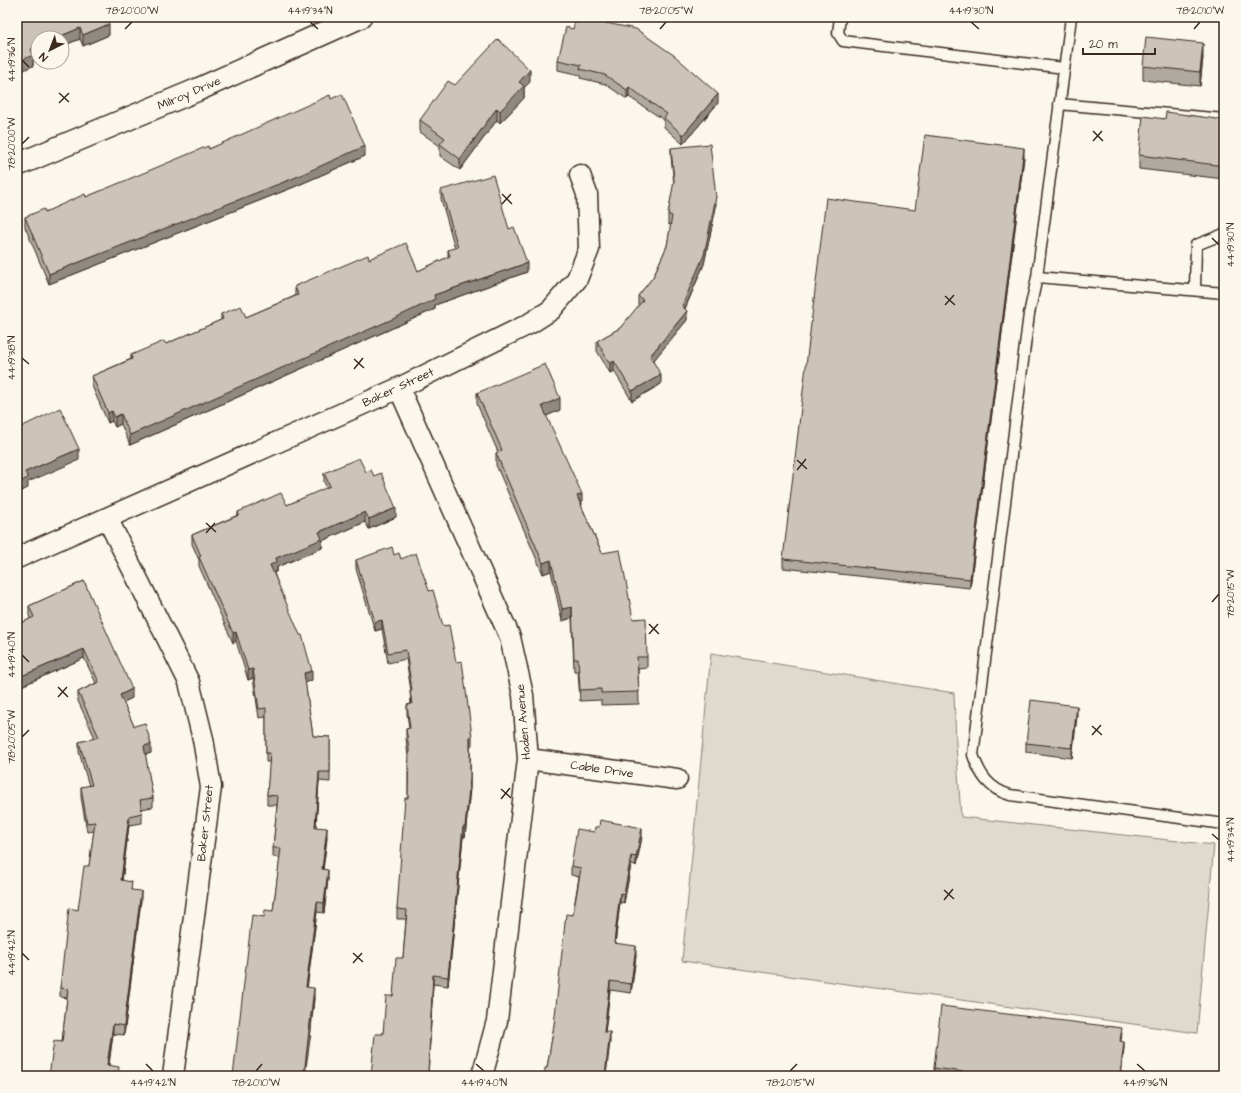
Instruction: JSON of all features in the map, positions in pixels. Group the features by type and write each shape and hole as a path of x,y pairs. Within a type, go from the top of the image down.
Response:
{"street":[{"name":"Milroy Drive","path":"17,165 197,90 360,17"},
{"name":"Baker Street","path":"17,558 399,388 529,324 551,310 577,279 589,249 588,194 580,175"},
{"name":"Haden Avenue","path":"399,388 510,637 524,695 528,759 497,1021 482,1076"},
{"name":"Baker Street","path":"107,518 188,682 202,739 211,787 173,1076"},
{"name":"Cable Drive","path":"528,759 677,779"}],"lane":[{"path":"840,17 838,33 843,41 1064,68"},
{"path":"1071,17 1036,277 1029,314 973,755 978,770 986,781 999,792 1010,795 1224,824"},
{"path":"1060,104 1224,119"},
{"path":"1195,290 1196,245 1224,234"},
{"path":"1036,277 1224,293"}],"shaded area":[{"path":"711,653 954,693 961,817 1214,845 1197,1033 682,961"}],"building":[{"path":"17,17 106,17 109,24 83,35 80,28 70,32 70,30 30,30 30,56 17,62"},
{"path":"576,17 636,29 675,56 718,94 683,135 664,118 667,114 629,87 627,90 605,75 580,69 581,65 558,60 566,27 573,29"},
{"path":"1146,37 1203,43 1200,72 1143,66"},
{"path":"498,39 530,70 519,82 524,86 500,111 497,108 460,159 440,144 445,138 420,120 448,81 455,85"},
{"path":"342,94 365,146 294,178 49,274 25,217 44,209 45,212 85,194 86,197 208,146 209,149 330,95 331,99"},
{"path":"1166,112 1224,120 1224,166 1139,155 1143,116 1165,119"},
{"path":"925,135 1024,148 970,579 783,559 826,198 915,210"},
{"path":"710,144 716,197 704,255 682,306 687,311 650,356 661,375 632,391 614,361 610,364 597,341 620,328 643,300 638,296 653,277 667,246 672,216 668,214 674,181 671,148"},
{"path":"493,175 509,229 514,227 527,263 434,295 435,299 395,318 130,435 121,414 115,417 112,411 108,413 92,376 132,359 131,355 164,341 166,344 223,319 221,314 241,306 246,317 298,295 295,286 368,255 369,259 406,243 418,271 450,256 448,250 458,247 441,190"},
{"path":"545,364 560,398 542,406 582,494 577,496 602,553 620,550 633,619 646,618 647,657 637,657 639,692 601,693 601,689 580,690 578,659 574,659 572,607 562,609 551,560 543,563 496,453 502,450 477,393"},
{"path":"60,408 79,449 25,472 28,478 17,483 17,419 21,427"},
{"path":"359,458 366,472 371,470 374,476 381,473 396,508 369,519 365,512 319,532 322,539 276,558 277,562 270,565 300,635 302,635 312,671 304,673 313,736 330,737 330,772 319,772 315,827 327,828 322,869 328,870 324,903 317,902 306,987 314,988 303,1076 233,1076 252,915 264,917 265,910 273,911 281,848 273,848 278,796 267,795 270,753 266,753 266,708 259,709 253,669 248,670 236,632 233,633 199,557 201,556 192,535 239,515 238,512 281,493 287,505 330,486 324,473"},
{"path":"392,547 394,555 399,553 401,559 416,553 429,591 433,590 443,626 449,625 456,662 462,661 472,736 470,736 470,779 465,827 463,827 448,977 433,975 428,1073 419,1072 419,1076 371,1076 375,1034 383,1034 386,996 393,996 396,958 403,958 407,910 397,909 405,798 408,798 409,748 406,729 410,728 407,705 412,704 410,691 412,691 406,650 388,653 382,620 375,622 356,560"},
{"path":"84,581 132,689 120,695 134,726 145,723 151,744 144,746 153,798 140,800 142,813 129,816 121,880 132,882 131,890 141,891 124,1026 113,1024 107,1065 119,1067 118,1076 49,1076 54,1041 62,1042 68,989 60,988 69,908 78,910 84,866 89,866 95,822 87,823 81,787 92,785 79,742 99,737 78,692 99,682 84,649 17,678 17,625 34,617 29,606"},
{"path":"1031,700 1077,706 1072,748 1026,743"},
{"path":"600,820 642,828 636,857 631,856 624,894 620,893 614,943 636,946 631,984 610,981 604,1032 610,1032 605,1076 544,1076 545,1068 547,1068 554,1025 566,914 573,915 581,868 571,866 577,829 594,832 595,827 599,827"},
{"path":"941,1006 1122,1028 1120,1041 1124,1042 1120,1076 994,1076 934,1068"}]}
